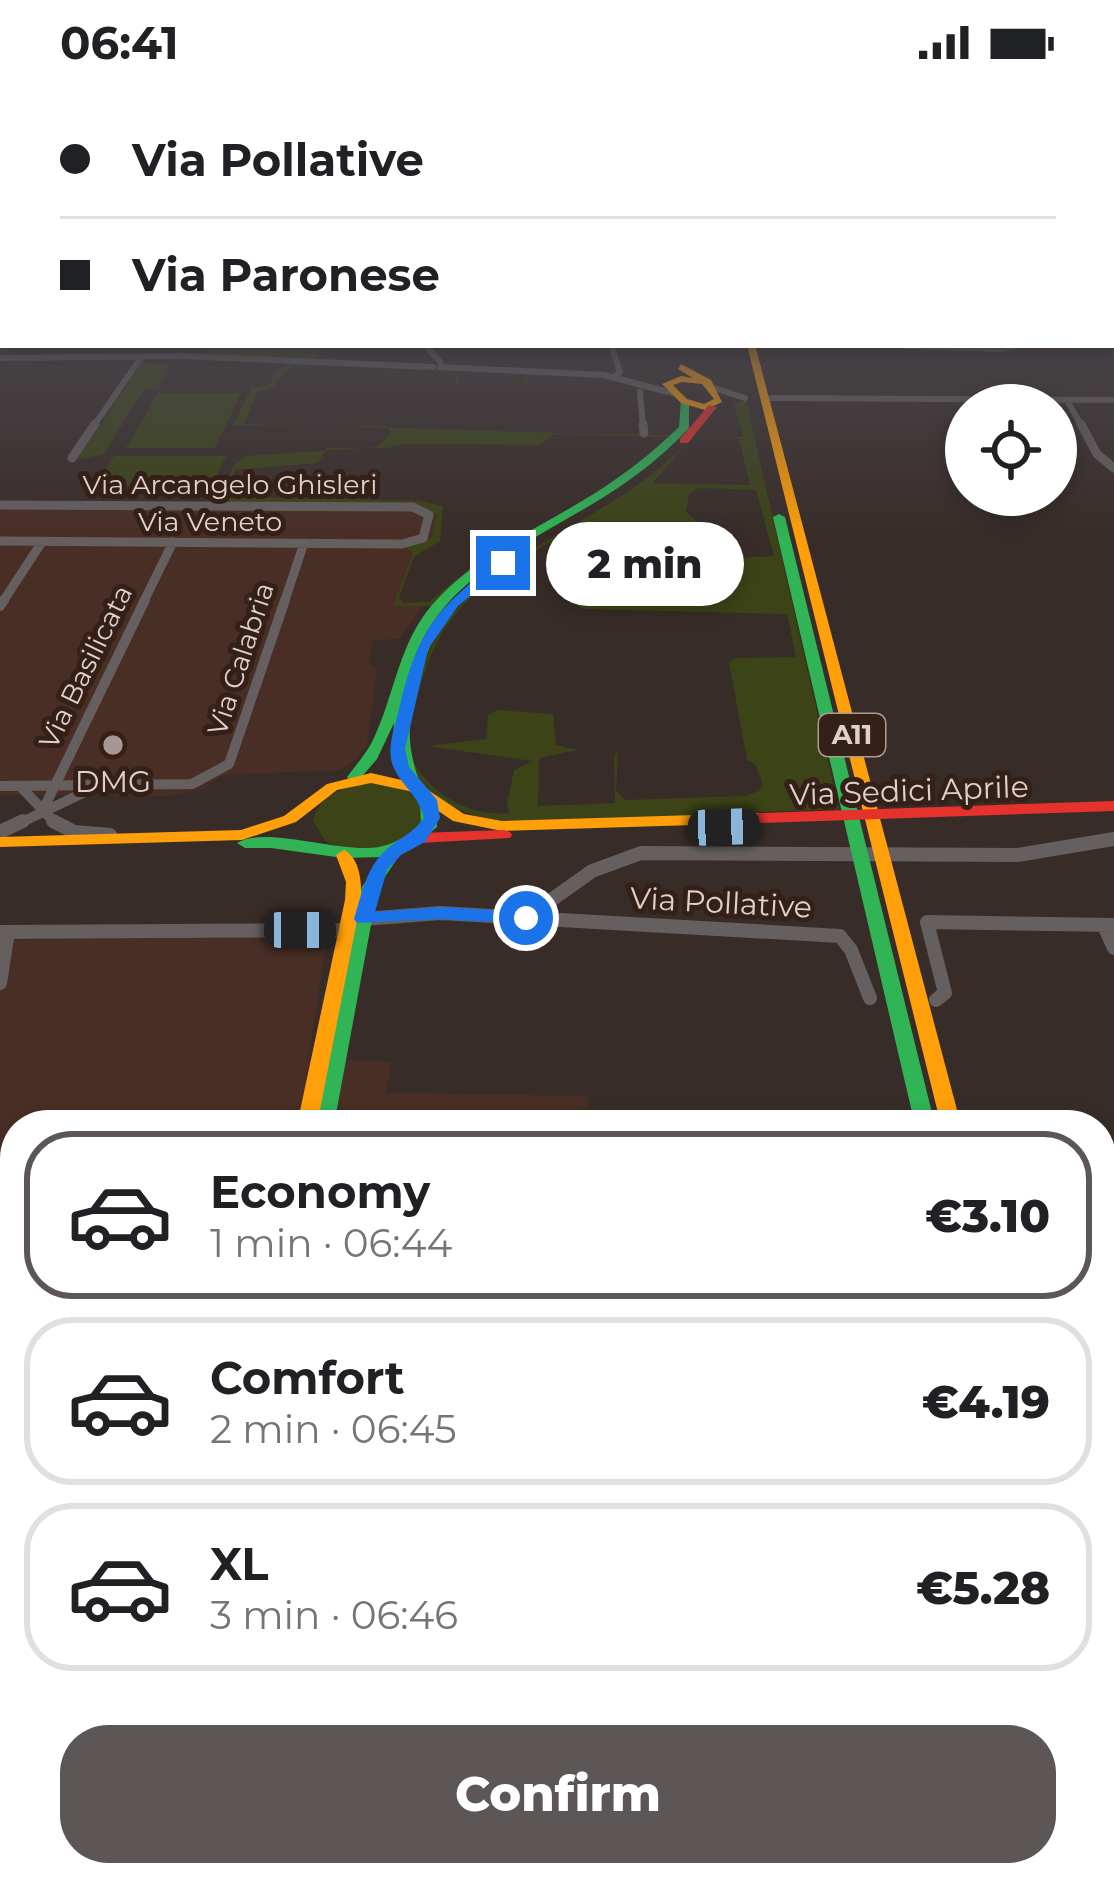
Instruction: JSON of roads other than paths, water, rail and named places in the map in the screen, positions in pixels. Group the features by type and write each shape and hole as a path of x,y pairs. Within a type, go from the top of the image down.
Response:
{"main road":[{"path":"0,842 242,835 290,819 324,791 350,780 382,749 404,659 443,600 488,564 643,472 684,428 674,386 676,370"},
{"name":"A11","path":"746,370 795,592 921,1110"},
{"name":"A11","path":"757,370 947,1110"},
{"path":"674,386 698,408 713,395"},
{"path":"674,386 713,395"},
{"path":"418,838 432,818 398,759 399,737 418,658 440,619 491,571 653,473 713,395"},
{"name":"Via Sedici Aprile","path":"350,780 391,779 459,818 502,826 1114,810"},
{"path":"307,807 304,831 317,845"},
{"name":"Via Sedici Aprile","path":"0,852 277,841 317,845 344,855 395,851 418,838 811,820"},
{"path":"311,1110 355,925 374,878 395,851"},
{"path":"326,1110 355,925 354,890 344,855"}],"street":[{"path":"73,458 132,370"},
{"path":"492,370 674,386"},
{"path":"616,378 619,370"},
{"path":"616,378 640,392 674,386"},
{"path":"640,392 644,433"},
{"path":"771,398 945,401"},
{"path":"1077,400 1114,400"},
{"path":"1077,417 1100,457 1114,468"},
{"path":"1100,457 1114,458"},
{"name":"Via Arcangelo Ghisleri","path":"0,505 413,507 429,514 420,540"},
{"name":"Via Veneto","path":"0,542 420,540"},
{"path":"0,606 42,542"},
{"name":"Via Basilicata","path":"42,812 173,542"},
{"name":"Via Calabria","path":"131,785 169,786 208,778 236,754 304,543"},
{"path":"0,786 131,785"},
{"path":"0,832 67,795 131,785"},
{"path":"20,786 51,824 69,834 150,840"},
{"name":"Via Pollative","path":"526,918 592,871 633,854 1034,854 1114,839"},
{"name":"Via Pollative","path":"4,932 355,925 440,913 840,936 854,949 861,988 870,998"},
{"path":"936,1000 945,993 928,922 1110,926 1114,948"},
{"path":"0,983 4,932"}],"place":[{"name":"DMG","path":"113,745"}]}
